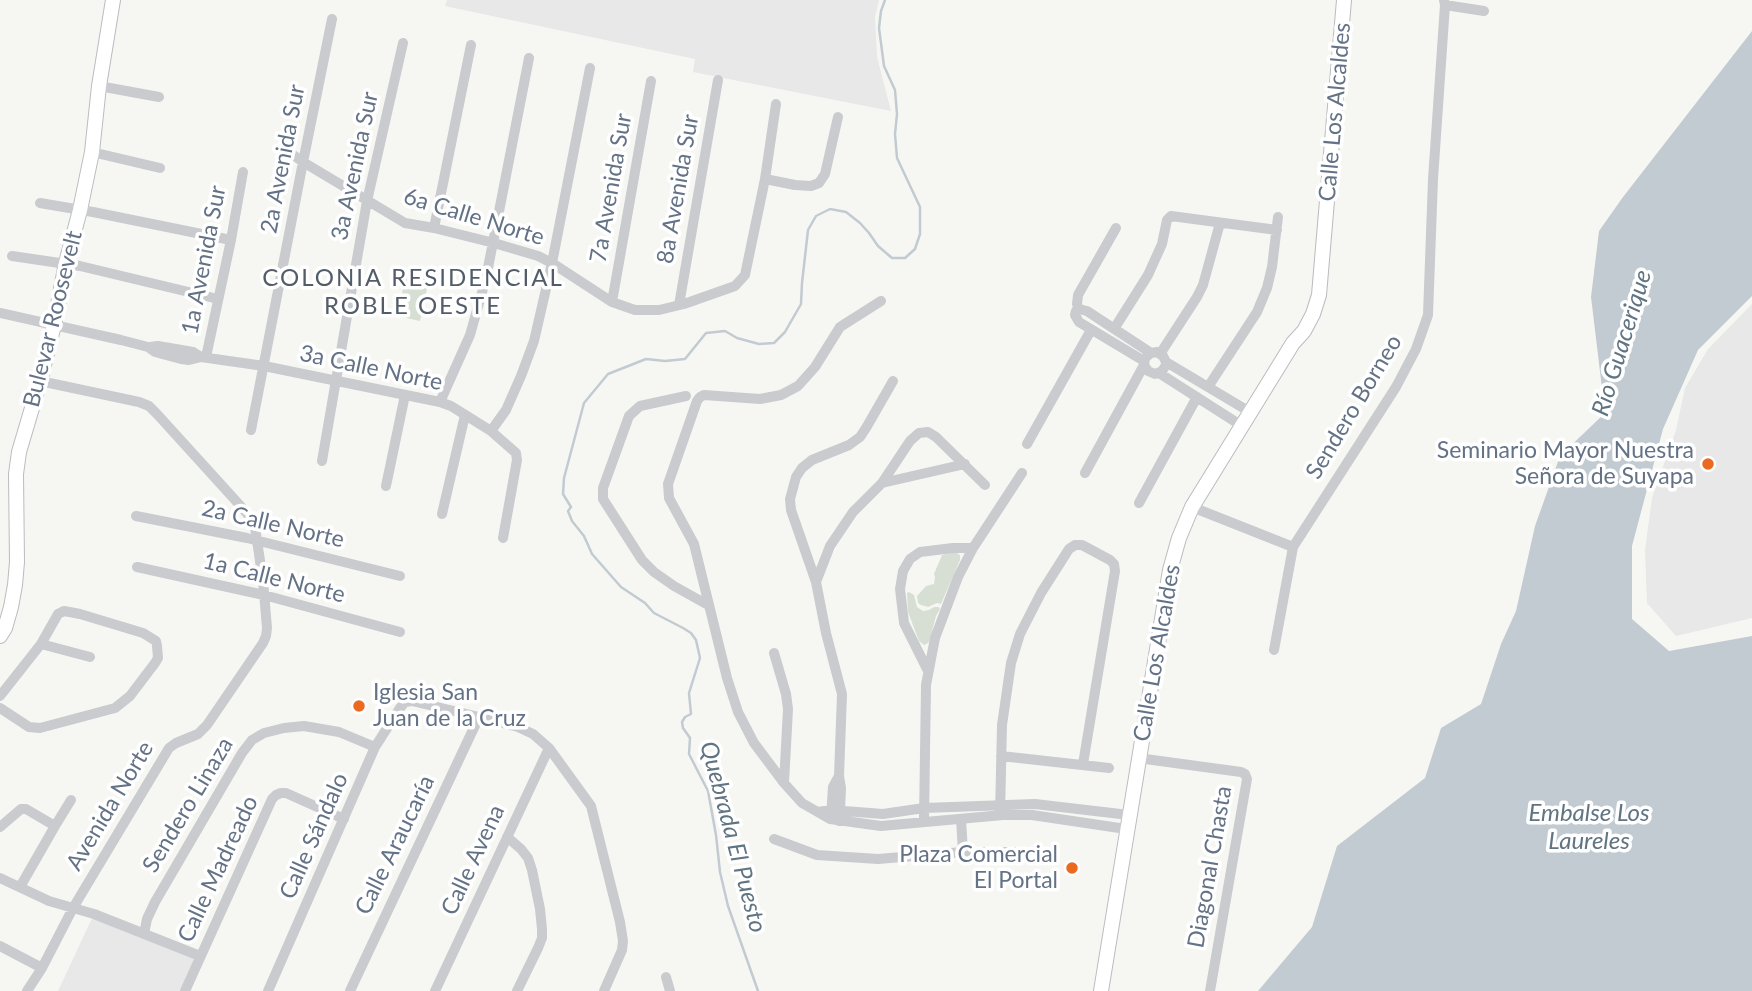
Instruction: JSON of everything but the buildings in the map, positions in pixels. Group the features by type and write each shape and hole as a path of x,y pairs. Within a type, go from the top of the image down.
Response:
{"main road":[{"name":"Bulevar Roosevelt","path":"0,636 8,617 15,585 16,474 19,452 40,381 80,210 92,152 113,0"},
{"name":"Calle Los Alcaldes","path":"1293,343 1310,294 1337,0"},
{"name":"Calle Los Alcaldes","path":"1101,991 1170,570 1179,538 1192,507 1293,343 1304,331 1313,314 1321,288 1344,0"}],"street":[{"name":"Sendero Borneo","path":"1293,547 1396,387 1416,349 1428,315 1444,3 1484,11"},
{"name":"2a Avenida Sur","path":"251,430 332,19"},
{"name":"3a Avenida Sur","path":"322,461 367,201 403,43"},
{"path":"434,228 471,46"},
{"path":"440,402 470,335 486,278 529,58"},
{"path":"491,431 506,410 534,341 590,68"},
{"name":"8a Avenida Sur","path":"679,305 718,80"},
{"name":"7a Avenida Sur","path":"612,302 651,81"},
{"path":"99,86 159,97"},
{"path":"776,104 765,179 795,185 810,186 819,183 825,174 838,117"},
{"name":"6a Calle Norte","path":"285,149 405,223 434,228 538,256 612,302 635,310 659,310 735,286 745,275 765,179"},
{"path":"92,152 160,168"},
{"name":"1a Avenida Sur","path":"204,357 231,240 243,172"},
{"path":"40,203 231,240"},
{"path":"1114,329 1148,275 1161,244 1167,220 1171,216 1277,230"},
{"path":"1208,387 1257,312 1267,288 1278,216"},
{"path":"1220,223 1197,297 1146,369 1151,373 1159,373 1242,426"},
{"path":"1079,309 1078,295 1116,228"},
{"path":"12,256 66,263 218,299"},
{"path":"881,301 840,327 815,368 798,386 781,396 760,399 704,395 698,401 668,484 669,498 694,544 738,712 754,743 784,783 802,803 818,812 881,825 961,819 999,809 1035,804 1128,822"},
{"path":"1079,309 1087,311 1114,329 1153,359 1164,369 1159,373"},
{"path":"1079,309 1075,314 1076,318 1091,330 1208,387 1250,412"},
{"name":"3a Calle Norte","path":"0,313 148,347 193,352 204,357 264,366 451,406 491,431 516,453 503,538"},
{"path":"1027,444 1091,330"},
{"path":"1085,473 1153,359"},
{"name":"Avenida Norte","path":"27,991 169,748 203,730 263,643 267,628 255,527 250,517 149,406 40,381"},
{"path":"835,815 841,788 839,776 842,694 816,582 791,510 790,499 796,477 802,468 812,460 849,445 860,437 893,381"},
{"path":"386,486 405,395"},
{"path":"686,397 639,406 629,416 603,488 603,499 642,560 674,586 708,605"},
{"path":"1139,503 1197,397"},
{"path":"442,514 464,415"},
{"path":"816,582 830,546 853,512 881,484 910,441 919,433 928,432 936,436 985,485"},
{"path":"881,484 965,464"},
{"path":"924,821 926,685 935,638 958,578 973,548 1022,474"},
{"path":"1192,507 1293,547 1274,650"},
{"name":"2a Calle Norte","path":"136,516 256,541 400,576"},
{"path":"999,809 1002,725 1011,663 1020,634 1041,593 1069,549 1075,545 1082,545 1110,560 1115,571 1083,764"},
{"path":"928,671 904,623 900,589 903,571 910,559 920,552 973,548"},
{"name":"1a Calle Norte","path":"137,567 264,595 400,632"},
{"path":"0,696 41,644 58,614 64,611 143,633 156,641 158,646 155,663 130,696 115,708 40,729 29,727 0,708"},
{"path":"41,644 90,657"},
{"path":"774,653 788,709 784,783"},
{"name":"Calle Sándalo","path":"268,991 375,747 405,702 422,703 480,717"},
{"path":"480,717 533,734 549,748 591,806 623,941 622,950 604,991"},
{"name":"Calle Araucaría","path":"349,991 480,717"},
{"name":"Sendero Linaza","path":"144,934 144,927 155,902 238,760 253,740 264,733 304,726 339,732 375,747"},
{"name":"Calle Avena","path":"435,991 549,748"},
{"path":"1001,755 1109,768"},
{"name":"Diagonal Chasta","path":"1138,758 1241,772 1247,779 1210,991"},
{"name":"Calle Madreado","path":"186,991 272,799 276,795 286,793 344,819"},
{"path":"20,887 71,800"},
{"path":"835,815 883,814 924,808 999,809"},
{"path":"0,827 21,809 32,812 55,826"},
{"path":"961,819 963,852"},
{"path":"507,837 528,858 542,929 538,948 517,991"},
{"path":"774,839 817,855 878,859 963,852 1021,852"},
{"path":"0,878 72,911 94,914 200,956"},
{"path":"0,946 42,968"},
{"path":"666,977 670,991"}],"shaded area":[{"path":"447,0 879,0 875,17 877,57 891,111 693,72 695,59 445,6"},
{"path":"406,275 429,280 420,321 397,316"},
{"name":"Seminario Mayor Nuestra Señora de Suyapa","path":"1752,304 1752,618 1676,636 1647,603 1645,550 1652,498 1676,430 1685,388 1708,349"},
{"path":"955,552 960,555 960,560 941,604 928,607 918,603 917,596 926,586 934,584 934,574 942,555"},
{"path":"909,592 914,595 917,607 923,611 934,607 940,609 930,639 924,645 919,641 908,612"},
{"path":"94,914 200,956 185,991 58,991"}],"water":[{"name":"Embalse Los Laureles","path":"1752,31 1752,296 1698,350 1663,429 1632,546 1632,619 1669,651 1752,636 1752,991 1258,991 1312,927 1337,846 1425,778 1441,728 1481,704 1501,644 1516,611 1535,526 1560,456 1605,413 1591,297 1599,231"}],"waterway":[{"name":"Quebrada El Puesto","path":"758,991 728,906 708,791 689,754 690,738 683,728 682,722 691,714 689,693 700,658 696,640 691,633 654,613 645,603 621,587 592,554 568,511 571,507 563,494 564,478 584,403 608,374 646,359 685,359 706,333 725,331 737,338 759,344 774,343 785,332 801,304 808,230 816,216 830,209 846,212 860,223 878,246 892,258 905,258 915,249 920,234 920,207 897,158 895,90 884,66 879,28 885,0"}],"place":[{"name":"Seminario Mayor Nuestra Señora de Suyapa","path":"1708,464"},
{"name":"Iglesia San Juan de la Cruz","path":"359,706"},
{"name":"Plaza Comercial El Portal","path":"1072,868"}],"district":[{"name":"COLONIA RESIDENCIAL ROBLE OESTE","path":"413,292"}],"water label":[{"name":"Río Guacerique","path":"1622,343"}]}
